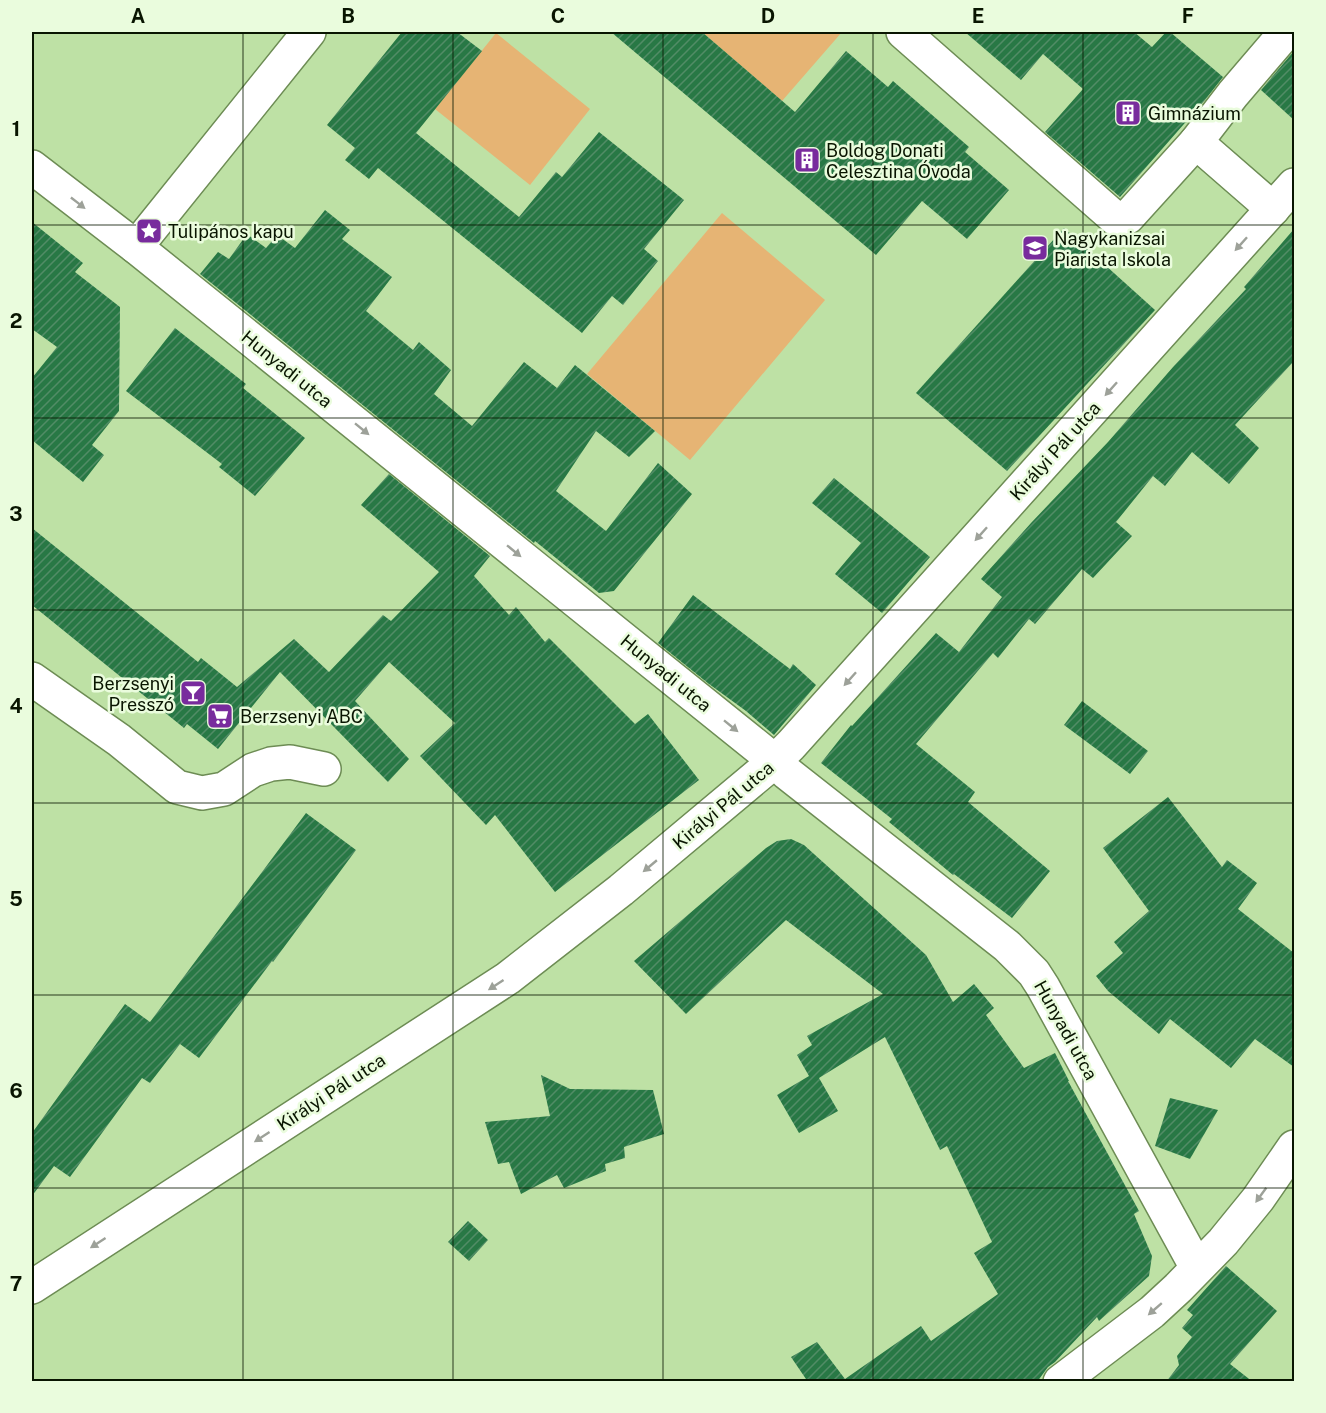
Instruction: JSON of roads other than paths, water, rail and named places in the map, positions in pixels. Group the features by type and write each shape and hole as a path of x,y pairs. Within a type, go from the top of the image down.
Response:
{"street":[{"path":"136,247 309,32"},
{"path":"903,32 1116,219 1128,217 1196,142 1286,32"},
{"path":"1196,142 1273,210"},
{"name":"Hunyadi utca","path":"32,167 136,247 787,773 1007,946 1034,973 1043,987 1197,1268"},
{"name":"Királyi Pál utca","path":"36,1283 508,978 621,890 775,761 1294,185"},
{"path":"32,679 119,740 177,787 202,793 224,789 253,770 271,764 290,762 324,769"},
{"path":"1060,1382 1152,1312 1197,1268 1258,1199 1294,1147"}],"place":[{"name":"Gimnázium","path":"1128,113"},
{"name":"Boldog Donati Celesztina Óvoda","path":"807,160"},
{"name":"Tulipános kapu","path":"149,231"},
{"name":"Nagykanizsai Piarista Iskola","path":"1035,248"},
{"name":"Berzsenyi Presszó","path":"193,693"},
{"name":"Berzsenyi ABC","path":"220,716"}]}
